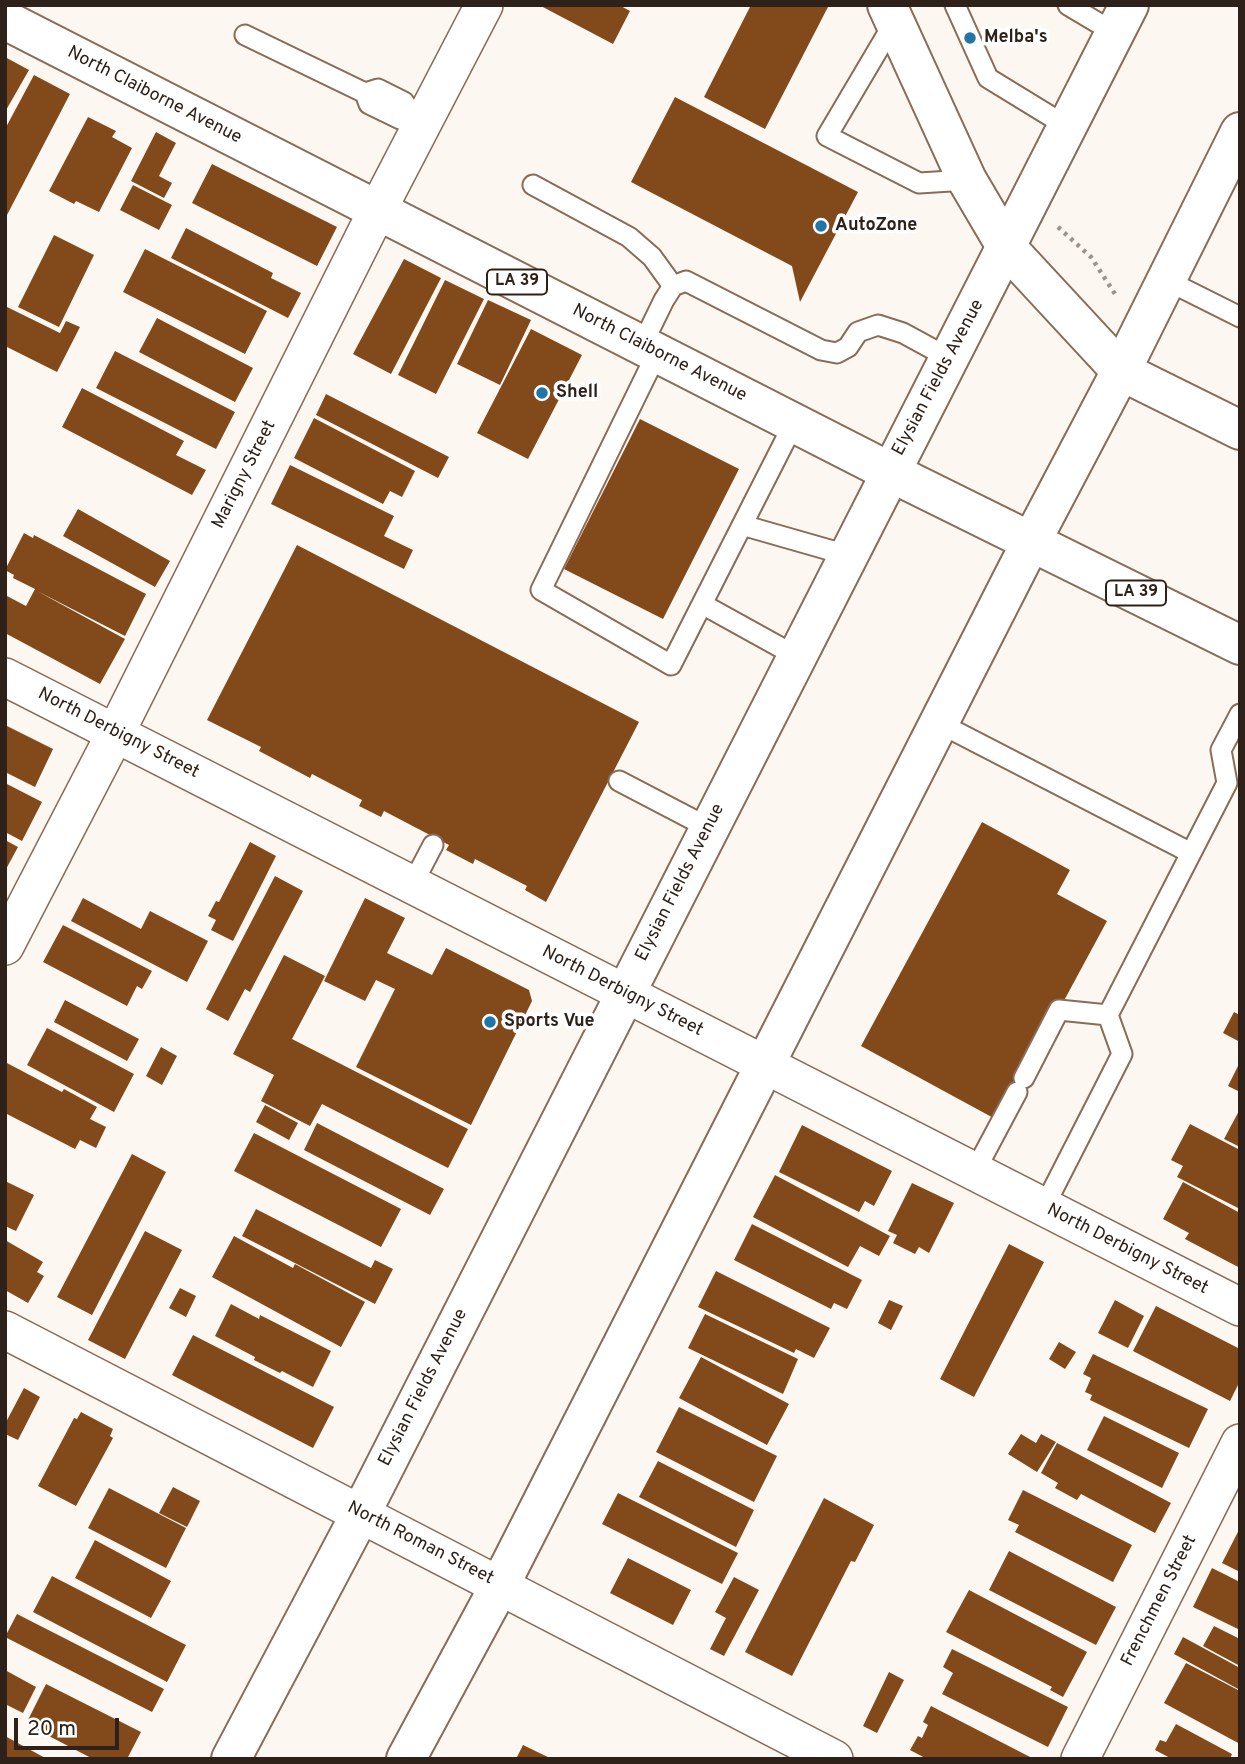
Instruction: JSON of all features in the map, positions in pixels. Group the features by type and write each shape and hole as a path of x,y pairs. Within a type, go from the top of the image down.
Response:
{"main road":[{"path":"891,13 967,180 1007,248 1121,371 1240,430"},
{"name":"Elysian Fields Avenue","path":"231,1759 360,1515 1122,19"},
{"name":"North Claiborne Avenue","path":"5,20 890,472 1240,645"},
{"path":"406,1759 500,1585 1031,542 1121,371 1240,132"}],"street":[{"name":"Marigny Street","path":"5,946 116,732 377,211 417,118 484,5"},
{"name":"North Derbigny Street","path":"5,677 1240,1307"},
{"name":"North Roman Street","path":"5,1330 834,1759"},
{"name":"Frenchmen Street","path":"1080,1759 1240,1443"}],"lane":[{"path":"955,5 988,78 1068,127"},
{"path":"1069,5 1122,19"},
{"path":"891,13 827,136 919,183 967,180"},
{"path":"245,35 366,93 369,104 400,118 417,118"},
{"path":"533,185 629,237 652,257 673,286"},
{"path":"1166,280 1240,317"},
{"path":"794,423 671,665 541,590 649,349 664,300 673,286 686,281 821,350 837,353 848,347 859,332 878,325 903,333 949,358"},
{"path":"742,525 847,555"},
{"path":"702,604 796,656"},
{"path":"1044,1207 1122,1054 1108,1015 1227,783 1221,750 1240,714"},
{"path":"939,723 1191,853"},
{"path":"619,780 709,828"},
{"path":"412,885 433,845"},
{"path":"975,1171 1059,1010 1108,1015"}],"path":[{"path":"1055,225 1091,257 1121,304"}],"building":[{"path":"539,5 619,5 630,11 613,44"},
{"path":"751,5 829,5 765,129 704,97"},
{"path":"5,57 29,70 5,112"},
{"path":"34,75 70,94 7,215 5,129"},
{"path":"675,97 858,192 800,302 792,266 631,182"},
{"path":"88,117 116,131 112,137 132,148 99,212 76,201 74,204 49,191"},
{"path":"156,132 176,143 159,176 172,183 164,198 131,181"},
{"path":"212,164 337,227 317,266 192,203"},
{"path":"133,185 172,205 159,230 120,210"},
{"path":"186,228 273,273 271,278 301,293 288,318 171,258"},
{"path":"54,235 94,255 59,327 18,307"},
{"path":"145,249 267,311 245,354 123,292"},
{"path":"404,259 441,278 391,374 353,354"},
{"path":"445,280 484,299 436,394 398,375"},
{"path":"488,300 531,320 500,385 457,364"},
{"path":"5,306 60,333 66,321 80,327 57,372 5,346"},
{"path":"157,318 253,368 235,402 139,352"},
{"path":"531,329 582,355 528,459 477,433"},
{"path":"115,351 235,412 216,449 96,388"},
{"path":"82,388 184,441 176,455 206,470 192,495 62,427"},
{"path":"326,394 449,457 438,478 316,415"},
{"path":"314,418 415,471 402,497 390,491 383,504 294,458"},
{"path":"640,419 739,469 663,619 564,569"},
{"path":"290,465 394,516 384,536 413,550 404,569 271,504"},
{"path":"78,509 170,561 155,587 63,536"},
{"path":"24,533 33,538 34,535 146,594 125,636 37,591 125,639 100,684 5,633 7,596 26,606 35,589 13,578 14,575 5,570"},
{"path":"297,545 639,722 546,902 525,890 527,886 475,859 473,864 446,850 449,845 384,811 381,817 359,806 362,800 312,774 310,778 259,751 261,747 207,720"},
{"path":"5,725 53,749 35,787 5,772"},
{"path":"5,783 42,802 22,841 5,832"},
{"path":"982,822 1070,870 1057,894 1107,921 999,1121 861,1046"},
{"path":"5,840 18,847 5,871"},
{"path":"250,842 276,856 233,941 211,930 216,920 208,916 216,901 219,902"},
{"path":"275,876 303,891 250,992 245,989 228,1021 206,1009"},
{"path":"83,898 141,929 150,911 208,941 187,982 71,921"},
{"path":"365,898 405,918 387,953 432,975 446,948 529,990 532,1001 471,1125 356,1067 395,989 376,980 365,1001 324,981"},
{"path":"63,925 152,971 142,989 137,986 127,1006 43,962"},
{"path":"284,955 325,976 292,1039 468,1129 448,1168 322,1104 310,1126 261,1101 274,1075 233,1054"},
{"path":"65,1000 139,1039 127,1061 54,1022"},
{"path":"1234,1012 1240,1015 1240,1042 1223,1033"},
{"path":"47,1028 134,1074 114,1112 27,1065"},
{"path":"161,1047 177,1056 162,1085 146,1076"},
{"path":"5,1062 97,1107 90,1119 106,1127 96,1148 80,1140 75,1149 5,1113"},
{"path":"1240,1062 1240,1092 1228,1086"},
{"path":"265,1105 298,1123 289,1140 256,1122"},
{"path":"1240,1109 1240,1147 1224,1139"},
{"path":"317,1123 444,1189 430,1215 304,1150"},
{"path":"1190,1124 1240,1150 1240,1209 1177,1177 1183,1166 1171,1160"},
{"path":"802,1125 892,1171 874,1206 865,1201 859,1212 779,1172"},
{"path":"254,1133 401,1209 381,1247 234,1171"},
{"path":"132,1154 166,1172 92,1315 57,1297"},
{"path":"775,1175 890,1236 879,1256 860,1246 848,1267 753,1217"},
{"path":"5,1181 34,1195 16,1231 5,1226"},
{"path":"1183,1182 1240,1213 1240,1268 1185,1239 1189,1233 1163,1219"},
{"path":"912,1183 954,1203 929,1253 919,1247 915,1254 893,1243 897,1235 888,1231"},
{"path":"256,1209 371,1268 375,1260 393,1269 375,1304 242,1236"},
{"path":"752,1224 862,1280 847,1309 834,1303 831,1309 734,1260"},
{"path":"145,1231 182,1250 125,1359 88,1340"},
{"path":"234,1236 293,1268 295,1264 365,1302 341,1347 212,1277"},
{"path":"5,1240 43,1262 37,1272 44,1276 28,1303 5,1290"},
{"path":"1009,1244 1044,1262 974,1397 940,1379"},
{"path":"716,1271 830,1328 814,1358 796,1349 794,1353 698,1307"},
{"path":"180,1288 196,1296 186,1317 169,1308"},
{"path":"889,1300 903,1306 891,1330 878,1323"},
{"path":"1115,1300 1144,1316 1128,1348 1098,1333"},
{"path":"231,1304 259,1319 260,1315 331,1351 313,1387 254,1360 255,1357 215,1336"},
{"path":"1156,1306 1240,1349 1240,1381 1230,1401 1133,1351"},
{"path":"705,1314 798,1359 783,1394 688,1348"},
{"path":"193,1335 334,1407 313,1448 172,1375"},
{"path":"1059,1342 1076,1352 1065,1369 1049,1359"},
{"path":"1093,1354 1208,1409 1189,1448 1090,1400 1092,1395 1085,1392 1091,1378 1083,1374"},
{"path":"701,1357 789,1404 767,1445 679,1398"},
{"path":"24,1388 40,1397 18,1440 5,1434 5,1424"},
{"path":"679,1407 777,1456 754,1502 656,1452"},
{"path":"81,1412 113,1429 110,1436 113,1438 76,1506 38,1486 74,1418 77,1419"},
{"path":"1104,1416 1179,1453 1162,1488 1087,1450"},
{"path":"1021,1434 1036,1443 1041,1434 1056,1442 1037,1472 1008,1454"},
{"path":"1057,1443 1171,1503 1155,1533 1081,1494 1077,1500 1055,1488 1058,1483 1041,1473"},
{"path":"658,1461 754,1510 736,1547 639,1497"},
{"path":"173,1487 200,1501 187,1527 159,1513"},
{"path":"109,1488 186,1528 166,1568 88,1528"},
{"path":"1023,1490 1132,1545 1113,1582 1015,1532 1019,1525 1008,1520"},
{"path":"618,1493 738,1553 722,1584 602,1524"},
{"path":"824,1498 874,1525 855,1562 851,1561 792,1676 745,1652"},
{"path":"1240,1528 1240,1572 1222,1563"},
{"path":"95,1540 171,1581 151,1618 75,1578"},
{"path":"1009,1551 1116,1607 1096,1645 989,1590"},
{"path":"628,1558 691,1590 673,1625 610,1593"},
{"path":"1212,1568 1240,1582 1240,1630 1193,1607"},
{"path":"52,1576 186,1645 167,1682 33,1612"},
{"path":"734,1577 759,1590 724,1656 710,1649 726,1618 715,1612"},
{"path":"969,1590 1087,1652 1063,1697 1050,1690 1052,1687 946,1632"},
{"path":"17,1614 164,1689 152,1712 5,1637"},
{"path":"1214,1626 1240,1639 1240,1666 1203,1646"},
{"path":"1183,1637 1240,1668 1240,1690 1174,1654"},
{"path":"952,1649 1068,1707 1048,1747 942,1694 953,1673 943,1667"},
{"path":"1186,1663 1240,1691 1240,1744 1164,1703"},
{"path":"5,1670 36,1687 23,1713 5,1704"},
{"path":"889,1672 904,1680 877,1733 863,1726"},
{"path":"46,1684 141,1732 127,1759 93,1759 26,1724"},
{"path":"931,1706 1034,1759 927,1759 910,1750 918,1736 922,1738 928,1725 923,1722"},
{"path":"1176,1724 1232,1754 1230,1759 1172,1759 1155,1750 1160,1740 1166,1742"},
{"path":"5,1736 47,1759 5,1759"},
{"path":"523,1745 552,1759 516,1759"}],"place":[{"name":"Melba's","path":"970,38"},
{"name":"AutoZone","path":"821,226"},
{"name":"Shell","path":"542,393"},
{"name":"Sports Vue","path":"490,1022"}]}
